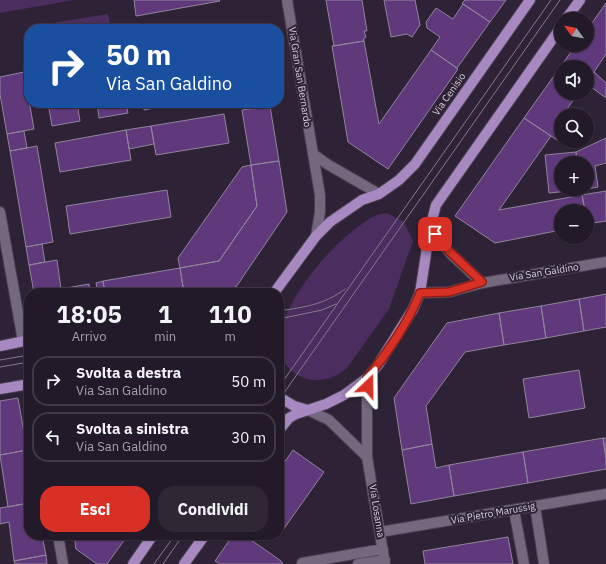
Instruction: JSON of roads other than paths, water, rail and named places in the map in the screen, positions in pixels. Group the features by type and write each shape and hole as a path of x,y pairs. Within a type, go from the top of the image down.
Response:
{"main road":[{"name":"Via Cenisio","path":"278,288 316,236 330,222 345,210 362,200 379,194 399,180 415,164 530,0"},
{"path":"571,12 580,0"},
{"path":"284,424 289,418 296,414 326,404 344,394 367,378 378,365 413,309 420,293 430,228 436,205 554,37"},
{"path":"0,346 24,341"},
{"path":"0,389 24,385"},
{"path":"284,400 294,406 308,410"},
{"path":"133,564 150,540"},
{"path":"184,564 201,540"}],"street":[{"name":"Via Gran San Bernardo","path":"288,0 320,195 320,212 316,236"},
{"path":"313,154 327,164 379,194"},
{"path":"0,212 24,331"},
{"path":"430,228 450,252 482,282"},
{"name":"Via San Galdino","path":"420,293 449,292 482,282 606,262"},
{"name":"Via Losanna","path":"367,378 367,458 385,562"},
{"path":"308,410 330,420 367,458"},
{"name":"Via Pietro Marussig","path":"380,532 606,494"},
{"path":"535,506 544,564"},
{"path":"514,510 524,564"},
{"path":"59,540 63,564"},
{"path":"302,563 383,549"},
{"path":"358,564 385,562"}],"tram line":[{"path":"284,380 551,0"},
{"path":"284,393 560,0"},
{"path":"284,310 321,302 345,289"},
{"path":"284,318 322,310 336,304"},
{"path":"0,360 24,356"},
{"path":"0,367 24,363"},
{"path":"154,564 171,540"},
{"path":"163,564 180,540"}]}
